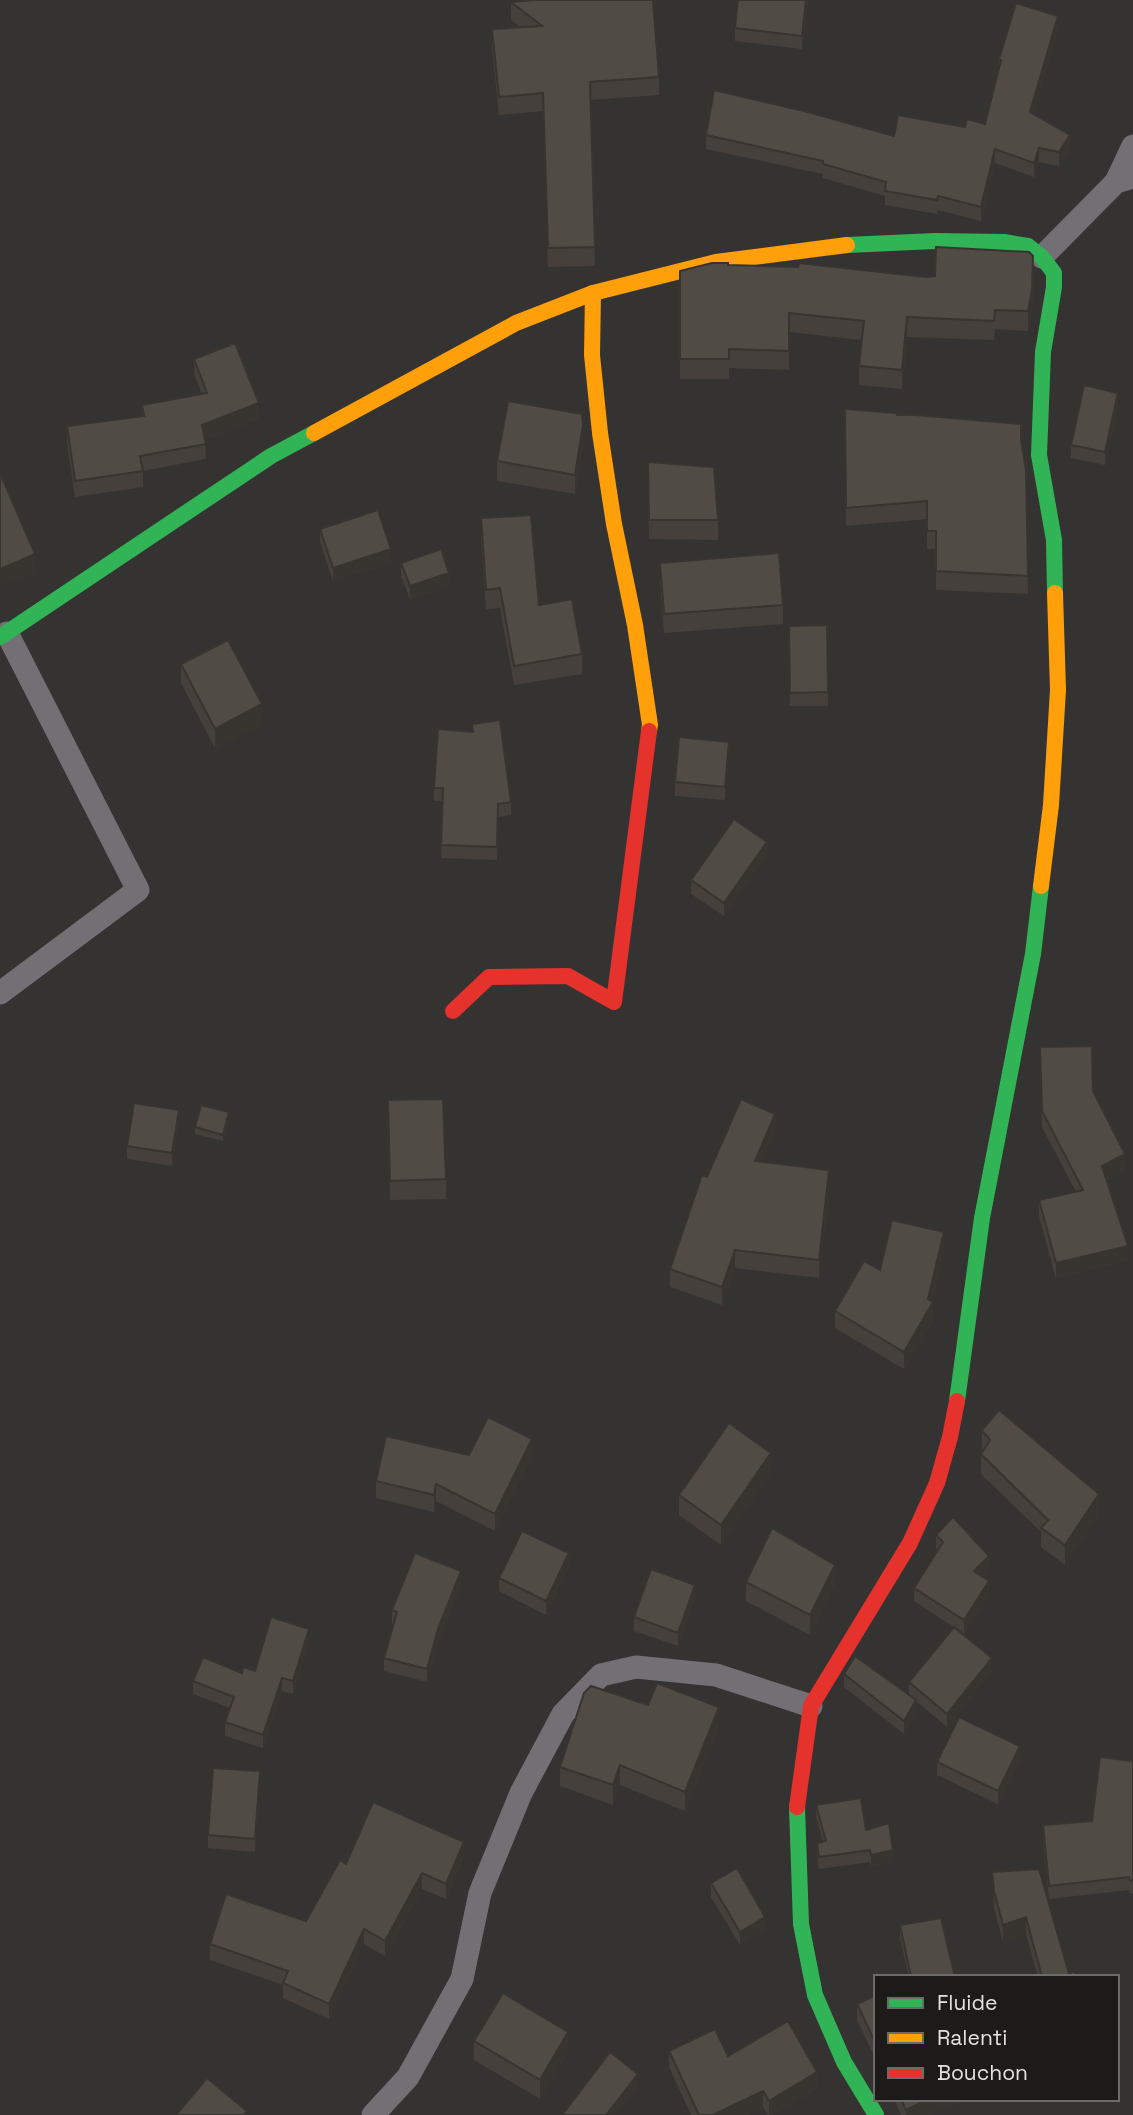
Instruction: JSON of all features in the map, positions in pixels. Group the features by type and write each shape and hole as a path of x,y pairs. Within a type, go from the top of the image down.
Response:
{"street":[{"path":"1042,257 1124,179 1133,146"},
{"path":"0,993 138,890 3,635 271,456 516,323 593,293 716,262 863,243 935,241 1028,246 1042,257 1054,272 1043,352 1040,463 1054,540 1058,690 1051,805 1033,954 982,1217 959,1391 950,1437 937,1483 910,1543 811,1706 797,1806 801,1924 815,1995 844,2062 876,2115"},
{"path":"453,1011 489,977 568,976 614,1002 650,725 600,433 592,355 593,293"},
{"path":"373,2115 408,2077 462,1979 480,1894 521,1793 563,1714 601,1675 636,1667 716,1675 811,1706"}],"building":[{"path":"653,0 659,77 590,82 595,247 548,248 543,93 499,97 492,29 542,26 511,2"},
{"path":"738,0 806,0 802,36 735,28"},
{"path":"1016,3 1058,16 1030,112 1070,135 1059,152 1039,148 1034,163 995,149 981,207 938,196 937,200 885,191 886,182 823,164 823,161 706,135 714,90 894,136 898,115 965,127 967,119 985,124 1001,60 999,59"},
{"path":"936,247 1029,252 1033,256 1028,311 995,310 994,321 907,317 902,370 859,366 864,321 789,313 789,351 729,349 729,359 680,359 680,271 712,263 798,267 799,263 926,277 935,276"},
{"path":"235,343 259,403 202,425 206,444 140,456 143,471 75,481 67,426 144,416 142,405 207,393 194,359"},
{"path":"1084,385 1118,393 1105,452 1071,445"},
{"path":"508,401 582,414 583,425 575,475 497,461"},
{"path":"845,409 1021,424 1026,470 1028,576 936,571 936,531 927,531 927,501 846,508"},
{"path":"648,462 714,467 718,520 649,520"},
{"path":"0,473 35,554 0,569"},
{"path":"378,510 391,549 333,568 320,529"},
{"path":"531,515 539,605 572,599 582,654 514,666 500,588 486,590 481,518"},
{"path":"441,549 449,573 410,586 401,563"},
{"path":"779,553 783,605 664,614 660,563"},
{"path":"827,625 828,692 790,693 789,626"},
{"path":"228,640 262,704 215,729 181,664"},
{"path":"500,720 511,802 498,804 497,847 441,845 443,788 434,788 438,729 473,732 472,724"},
{"path":"679,737 729,742 725,787 675,782"},
{"path":"734,819 767,842 724,903 691,880"},
{"path":"1092,1046 1093,1091 1125,1154 1102,1166 1128,1246 1056,1263 1039,1200 1083,1190 1042,1111 1040,1047"},
{"path":"443,1099 446,1179 390,1181 388,1100"},
{"path":"741,1099 775,1114 755,1161 829,1170 819,1260 735,1250 722,1287 670,1269 702,1175 707,1177"},
{"path":"134,1103 179,1110 172,1153 127,1146"},
{"path":"201,1105 229,1112 223,1135 195,1127"},
{"path":"892,1220 944,1232 928,1299 933,1302 904,1352 835,1311 864,1261 880,1270"},
{"path":"999,1410 1099,1494 1065,1545 1041,1528 1048,1520 981,1454 990,1440 982,1430"},
{"path":"488,1417 532,1439 495,1514 436,1484 434,1495 376,1481 386,1436 469,1455"},
{"path":"729,1423 771,1453 721,1525 679,1495"},
{"path":"953,1517 989,1556 974,1571 989,1581 964,1620 914,1588 943,1542 936,1535"},
{"path":"772,1528 835,1565 810,1615 746,1582"},
{"path":"522,1531 569,1553 546,1601 499,1578"},
{"path":"415,1553 461,1571 438,1629 427,1669 384,1658 397,1612 392,1610"},
{"path":"651,1569 695,1585 678,1633 634,1617"},
{"path":"271,1617 309,1629 293,1681 282,1678 263,1735 225,1722 234,1697 193,1681 203,1657 242,1673 243,1667 255,1671"},
{"path":"954,1627 992,1658 947,1714 909,1682"},
{"path":"855,1656 916,1700 904,1721 844,1674"},
{"path":"657,1683 719,1707 685,1792 620,1765 613,1785 560,1767 584,1693 591,1686 648,1705"},
{"path":"959,1717 1020,1746 998,1791 937,1762"},
{"path":"1100,1757 1133,1761 1133,1880 1130,1881 1129,1877 1049,1886 1043,1825 1092,1821"},
{"path":"213,1768 260,1771 255,1839 208,1835"},
{"path":"861,1798 866,1830 889,1823 893,1850 871,1855 870,1850 819,1857 817,1843 826,1841 816,1805"},
{"path":"373,1802 464,1842 446,1884 422,1873 385,1941 364,1929 329,2004 283,1983 288,1971 210,1944 226,1894 306,1921 340,1860 346,1864"},
{"path":"737,1868 765,1917 740,1932 711,1883"},
{"path":"1039,1869 1069,1974 1074,1971 1077,1975 1041,1975 1026,1917 1003,1925 992,1872"},
{"path":"941,1918 955,1975 911,1975 900,1925"},
{"path":"503,1993 568,2032 540,2080 474,2041"},
{"path":"874,1996 874,2040 857,2004"},
{"path":"788,2021 817,2072 769,2101 763,2091 713,2115 699,2115 669,2051 715,2029 728,2056"},
{"path":"610,2052 638,2074 606,2115 562,2115"},
{"path":"207,2078 247,2111 244,2115 176,2115"},
{"path":"902,2101 924,2101 906,2110"}],"traffic: fast":[{"path":"847,245 935,241 1004,242 1028,246 1042,257 1054,273 1043,352 1039,455 1054,540 1055,593"},
{"path":"0,637 271,456 314,433"},
{"path":"957,1401 982,1218 1033,954 1041,886"},
{"path":"797,1807 801,1924 815,1995 844,2062 876,2115"}],"traffic: slow":[{"path":"314,433 516,323 593,293 716,262 847,245"},
{"path":"593,293 592,355 600,433 614,524 635,625 649,731"},
{"path":"1041,886 1051,805 1058,690 1055,593"}],"traffic: jam":[{"path":"453,1011 489,977 568,976 614,1002 649,731"},
{"path":"797,1807 811,1706 910,1543 937,1483 957,1401"}]}
